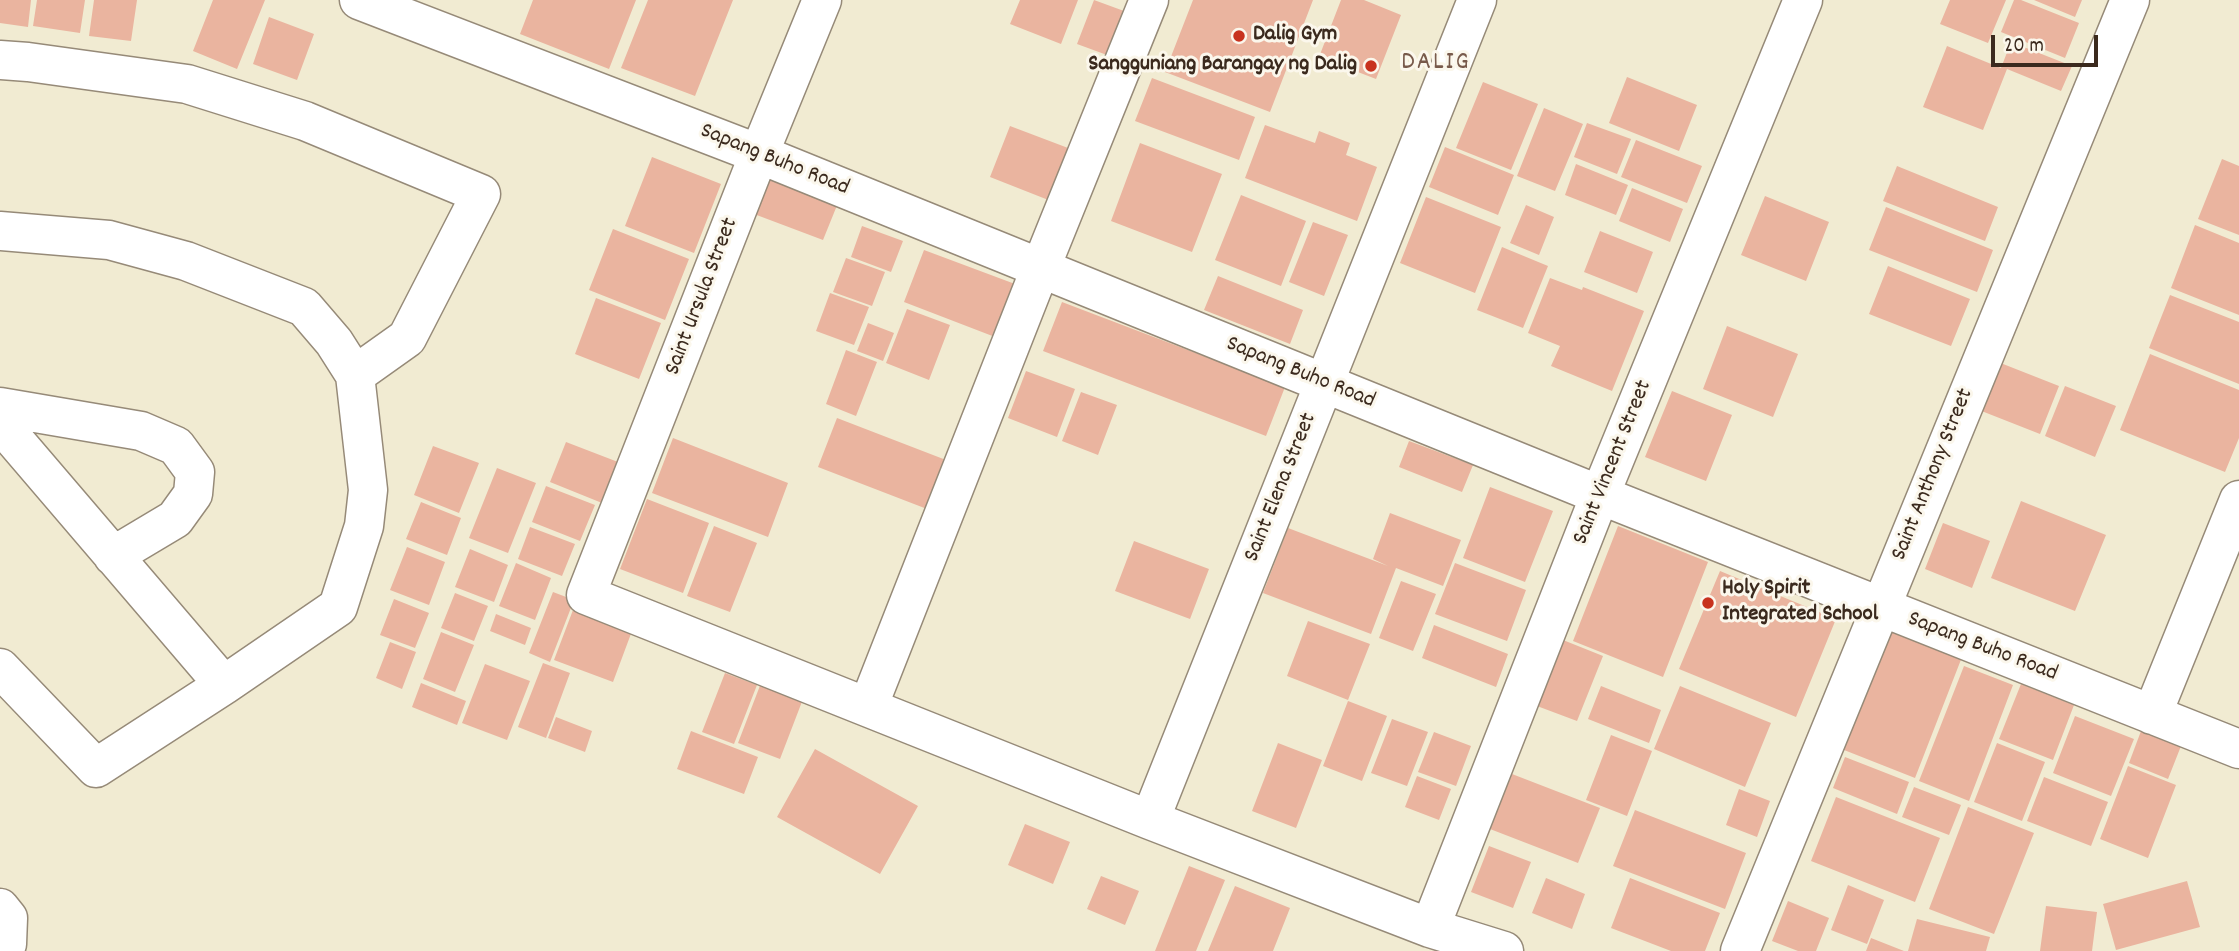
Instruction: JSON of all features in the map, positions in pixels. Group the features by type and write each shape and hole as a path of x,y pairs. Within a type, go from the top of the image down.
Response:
{"street":[{"name":"Sapang Buho Road","path":"359,0 759,154 1880,608 2239,749"},
{"name":"Saint Ursula Street","path":"822,0 586,595 868,707"},
{"path":"1149,0 868,707 1430,928 1504,951"},
{"name":"Saint Elena Street","path":"1150,820 1477,0"},
{"name":"Saint Vincent Street","path":"1430,928 1600,495 1803,0"},
{"name":"Saint Anthony Street","path":"1740,951 2130,0"},
{"path":"0,60 187,84 304,121 481,194 407,338 355,375"},
{"path":"0,231 109,240 186,261 304,307 334,342 355,375 368,490 364,526 338,607 96,768 0,668"},
{"path":"0,407 141,431 176,446 195,472 193,494 175,519 113,556"},
{"path":"0,423 224,685"},
{"path":"2152,715 2239,500"}],"building":[{"path":"0,0 31,0 28,27 0,23"},
{"path":"37,0 85,0 80,33 33,26"},
{"path":"94,0 137,0 131,41 89,36"},
{"path":"213,0 265,0 237,69 193,51"},
{"path":"533,0 636,0 609,69 520,34"},
{"path":"648,0 733,0 695,96 621,68"},
{"path":"1020,0 1078,0 1061,44 1010,24"},
{"path":"1094,0 1124,11 1107,55 1077,44"},
{"name":"Dalig Gym","path":"1193,0 1313,0 1270,112 1165,72"},
{"path":"1341,0 1364,0 1401,15 1376,79 1319,57"},
{"path":"1950,0 2006,0 1988,43 1940,24"},
{"path":"2014,0 2021,0 2079,23 2065,58 2001,32"},
{"path":"2034,0 2082,0 2075,17"},
{"path":"269,17 314,34 297,80 253,64"},
{"path":"2011,42 2072,66 2061,91 2007,69 1983,130 1923,107 1947,46 2001,68"},
{"path":"1627,77 1697,105 1679,151 1609,123"},
{"path":"1152,78 1255,117 1239,160 1135,121"},
{"path":"1483,82 1538,104 1511,170 1456,148"},
{"path":"1544,108 1583,124 1555,191 1517,176"},
{"path":"1587,123 1631,139 1617,174 1574,157"},
{"path":"1265,125 1315,143 1319,131 1350,143 1346,155 1377,167 1357,221 1245,178"},
{"path":"1010,126 1076,151 1056,203 990,177"},
{"path":"1636,140 1702,166 1687,203 1621,177"},
{"path":"1140,143 1222,174 1192,252 1111,221"},
{"path":"1445,147 1514,175 1498,215 1429,187"},
{"path":"652,157 721,184 694,253 625,226"},
{"path":"2222,159 2239,166 2239,235 2198,219"},
{"path":"1576,164 1628,185 1616,215 1565,195"},
{"path":"1897,166 1998,207 1985,241 1883,201"},
{"path":"770,172 840,198 823,240 754,214"},
{"path":"1632,188 1683,209 1670,242 1619,221"},
{"path":"1241,195 1306,221 1281,286 1215,260"},
{"path":"1765,196 1829,222 1806,281 1741,255"},
{"path":"1426,197 1501,227 1475,293 1400,263"},
{"path":"1526,205 1554,217 1539,255 1510,243"},
{"path":"1886,207 1993,250 1977,292 1869,250"},
{"path":"1313,222 1348,235 1324,296 1289,282"},
{"path":"2195,225 2239,243 2239,315 2171,288"},
{"path":"862,226 903,241 891,272 851,257"},
{"path":"613,229 689,259 665,320 589,290"},
{"path":"1600,231 1653,252 1637,293 1584,272"},
{"path":"1502,247 1548,266 1523,328 1477,310"},
{"path":"924,250 1015,284 995,337 904,302"},
{"path":"846,258 885,272 872,306 833,292"},
{"path":"1888,266 1970,299 1951,346 1869,314"},
{"path":"1218,276 1303,310 1290,344 1204,310"},
{"path":"1550,278 1582,290 1583,287 1644,311 1612,391 1551,366 1560,346 1528,333"},
{"path":"830,293 869,307 854,345 816,331"},
{"path":"2170,295 2239,322 2239,384 2149,348"},
{"path":"596,298 661,323 639,379 575,354"},
{"path":"1062,302 1285,387 1266,436 1043,351"},
{"path":"907,309 950,325 929,380 886,363"},
{"path":"868,323 894,333 883,361 857,351"},
{"path":"1727,326 1798,354 1773,417 1703,389"},
{"path":"846,350 877,362 856,416 826,404"},
{"path":"2150,354 2239,390 2239,438 2225,472 2120,430"},
{"path":"1998,362 2059,386 2040,434 1979,410"},
{"path":"1026,371 1075,389 1057,437 1008,418"},
{"path":"2065,386 2116,406 2095,457 2045,436"},
{"path":"1672,391 1732,415 1706,481 1645,457"},
{"path":"1081,392 1117,405 1098,455 1062,441"},
{"path":"837,418 946,460 927,509 818,467"},
{"path":"673,438 788,483 768,537 652,493"},
{"path":"1409,441 1473,465 1462,492 1399,467"},
{"path":"566,442 618,462 602,503 550,482"},
{"path":"433,446 479,463 459,513 414,495"},
{"path":"497,468 536,483 508,553 469,538"},
{"path":"546,486 595,505 580,541 532,522"},
{"path":"1490,487 1553,511 1525,582 1463,558"},
{"path":"647,499 709,523 683,593 620,569"},
{"path":"2021,501 2106,535 2075,611 1991,578"},
{"path":"421,502 461,518 447,555 406,539"},
{"path":"1390,513 1461,540 1443,586 1396,568 1371,634 1263,593 1288,528 1388,566 1373,559"},
{"path":"1943,523 1990,541 1972,588 1925,569"},
{"path":"714,526 757,543 730,612 687,596"},
{"path":"1618,526 1708,562 1663,677 1573,641"},
{"path":"530,527 575,544 562,576 518,559"},
{"path":"1134,541 1209,569 1190,619 1115,591"},
{"path":"407,547 445,562 429,605 390,590"},
{"path":"470,549 508,565 494,602 455,587"},
{"path":"516,563 551,578 535,620 499,606"},
{"path":"1455,563 1526,590 1507,641 1435,614"},
{"path":"1720,571 1836,619 1796,717 1679,669"},
{"path":"1401,581 1436,594 1413,651 1379,638"},
{"path":"553,592 574,600 550,662 529,653"},
{"path":"455,593 488,606 474,641 441,628"},
{"path":"394,599 429,613 415,648 380,635"},
{"path":"573,610 632,631 613,682 554,660"},
{"path":"496,614 531,628 525,645 490,631"},
{"path":"1308,621 1370,644 1348,700 1287,676"},
{"path":"1434,625 1508,654 1496,687 1422,658"},
{"path":"1886,628 1962,657 1915,778 1839,748"},
{"path":"441,632 474,645 455,692 423,679"},
{"path":"1563,640 1603,656 1577,721 1537,706"},
{"path":"390,642 416,652 402,689 376,678"},
{"path":"543,663 570,673 546,738 518,727"},
{"path":"485,664 530,681 507,740 462,723"},
{"path":"1964,666 2013,685 1969,801 1919,781"},
{"path":"725,673 757,685 734,744 702,732"},
{"path":"421,683 466,701 457,725 412,707"},
{"path":"761,683 803,699 780,759 738,743"},
{"path":"2021,684 2074,705 2053,760 1999,739"},
{"path":"1601,686 1661,710 1649,743 1588,719"},
{"path":"1680,686 1771,723 1745,787 1654,749"},
{"path":"1348,701 1387,716 1362,781 1323,766"},
{"path":"2075,716 2134,739 2111,796 2053,773"},
{"path":"556,717 592,731 585,752 548,738"},
{"path":"1392,719 1428,732 1407,786 1371,773"},
{"path":"691,731 758,757 744,794 677,769"},
{"path":"2141,731 2181,746 2168,779 2129,763"},
{"path":"1434,732 1471,746 1456,786 1418,772"},
{"path":"1611,735 1652,751 1627,816 1586,800"},
{"path":"1278,743 1322,760 1296,828 1252,811"},
{"path":"1997,743 2045,762 2022,821 1974,802"},
{"path":"815,749 918,806 880,874 777,817"},
{"path":"1845,757 1909,782 1897,814 1833,788"},
{"path":"2128,766 2176,785 2148,858 2100,839"},
{"path":"1512,774 1600,808 1578,863 1490,829"},
{"path":"1417,776 1451,789 1439,820 1405,807"},
{"path":"2044,777 2108,802 2091,846 2027,821"},
{"path":"1914,787 1961,805 1949,835 1902,817"},
{"path":"1739,789 1770,801 1757,837 1726,825"},
{"path":"1836,797 1940,838 1915,902 1811,861"},
{"path":"1968,807 2034,833 1994,934 1929,909"},
{"path":"1635,810 1746,853 1725,909 1613,866"},
{"path":"1025,824 1070,842 1053,884 1008,865"},
{"path":"1489,846 1531,862 1513,908 1471,892"},
{"path":"1189,866 1225,880 1196,951 1155,951"},
{"path":"1101,876 1139,891 1125,925 1087,909"},
{"path":"1546,878 1585,894 1572,929 1532,913"},
{"path":"1630,878 1720,913 1705,951 1671,951 1611,928"},
{"path":"2187,881 2200,927 2116,950 2103,904"},
{"path":"1848,885 1884,900 1867,944 1831,930"},
{"path":"1235,886 1290,908 1273,951 1208,951"},
{"path":"1788,901 1829,918 1816,951 1798,951 1772,941"},
{"path":"2046,906 2097,912 2092,951 2040,951"},
{"path":"1917,919 1990,937 1986,951 1908,951"},
{"path":"1871,938 1904,951 1866,951"}],"place":[{"name":"Dalig Gym","path":"1239,36"},
{"name":"Sangguniang Barangay ng Dalig","path":"1371,66"},
{"name":"Holy Spirit Integrated School","path":"1708,603"}],"district":[{"name":"DALIG","path":"1436,64"}]}
